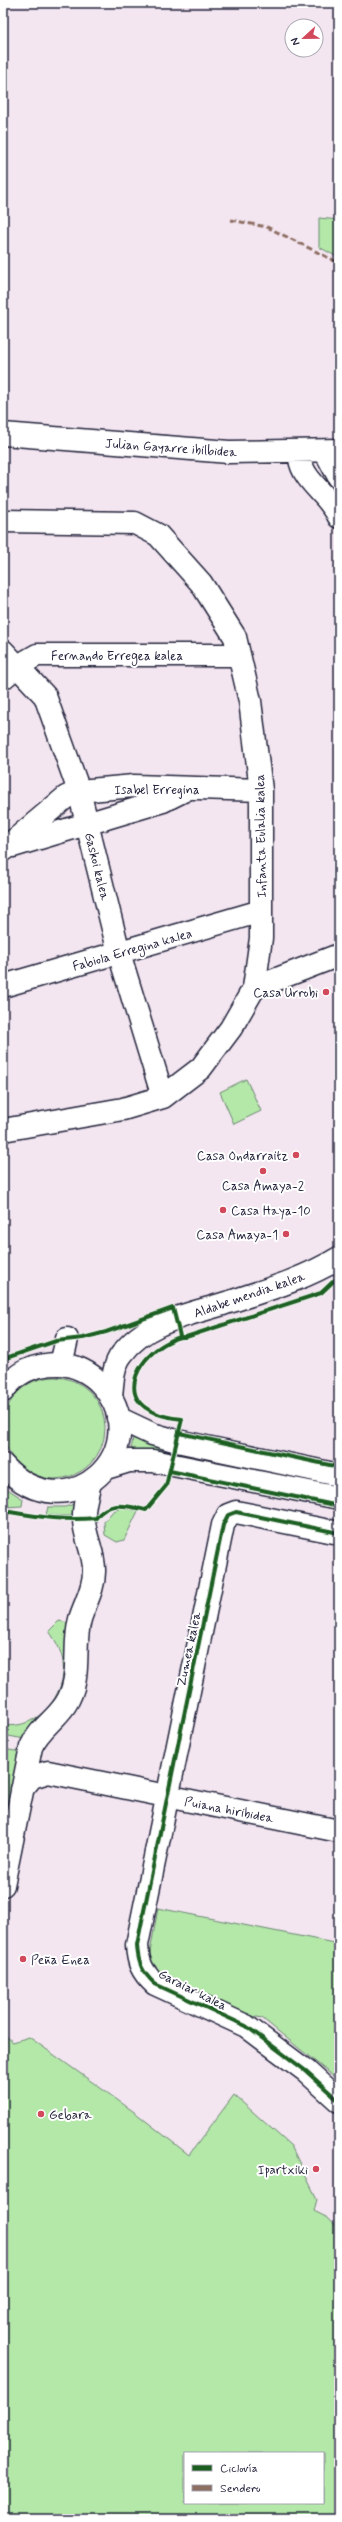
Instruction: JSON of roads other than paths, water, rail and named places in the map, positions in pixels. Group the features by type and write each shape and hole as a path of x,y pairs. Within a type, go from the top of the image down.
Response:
{"street":[{"name":"Julian Gayarre ibilbidea","path":"3,434 229,452 323,451"},
{"path":"337,505 302,467 300,459 323,451 339,476"},
{"name":"Infanta Eulalia kalea","path":"3,521 136,522 158,536 201,583 234,637 250,700 261,790 261,938 254,988"},
{"name":"Fernando Erregea kalea","path":"7,665 37,654 239,655"},
{"name":"Gaskoi kalea","path":"7,665 44,696 79,791 119,953 163,1097"},
{"name":"Isabel Erregina","path":"4,849 66,797 79,791 134,786 186,789 261,790"},
{"path":"4,849 163,801 186,789"},
{"name":"Fabiola Erregina kalea","path":"3,986 261,911"},
{"path":"3,1130 123,1109 163,1097 201,1068 231,1028 254,988 339,955"},
{"name":"Aldabe mendia kalea","path":"111,1398 114,1376 120,1356 141,1334 154,1327 291,1281 339,1258"},
{"path":"67,1339 71,1367 99,1381 111,1398 118,1418 118,1439 106,1468"},
{"name":"Aldabe mendia kalea","path":"6,1385 29,1369 40,1366 71,1367 120,1356"},
{"path":"118,1418 152,1434 177,1441 339,1475"},
{"path":"3,1466 15,1479 32,1489 52,1493 72,1491 90,1482 106,1468 129,1461 152,1460 339,1498"},
{"path":"3,1885 31,1747 41,1729 65,1705 75,1681 78,1668 78,1628 92,1587 94,1572 91,1545 84,1519 90,1482"},
{"name":"Zumea kalea","path":"168,1796 223,1525 228,1515 236,1512 339,1533"},
{"path":"31,1747 35,1763 48,1772"},
{"path":"22,1789 32,1777 48,1772"},
{"name":"Puiana hiribidea","path":"48,1772 339,1831"},
{"name":"Garaiar kalea","path":"168,1796 137,1945 139,1963 146,1975 155,1984 246,2026 306,2071 339,2101"}],"place":[{"name":"Casa Urrobi","path":"326,992"},
{"name":"Casa Ondarraitz","path":"296,1155"},
{"name":"Casa Amaya-2","path":"263,1171"},
{"name":"Casa Haya-10","path":"223,1210"},
{"name":"Casa Amaya-1","path":"286,1234"},
{"name":"Peña Enea","path":"23,1959"},
{"name":"Gebara","path":"41,2114"},
{"name":"Ipartxiki","path":"316,2169"}]}
